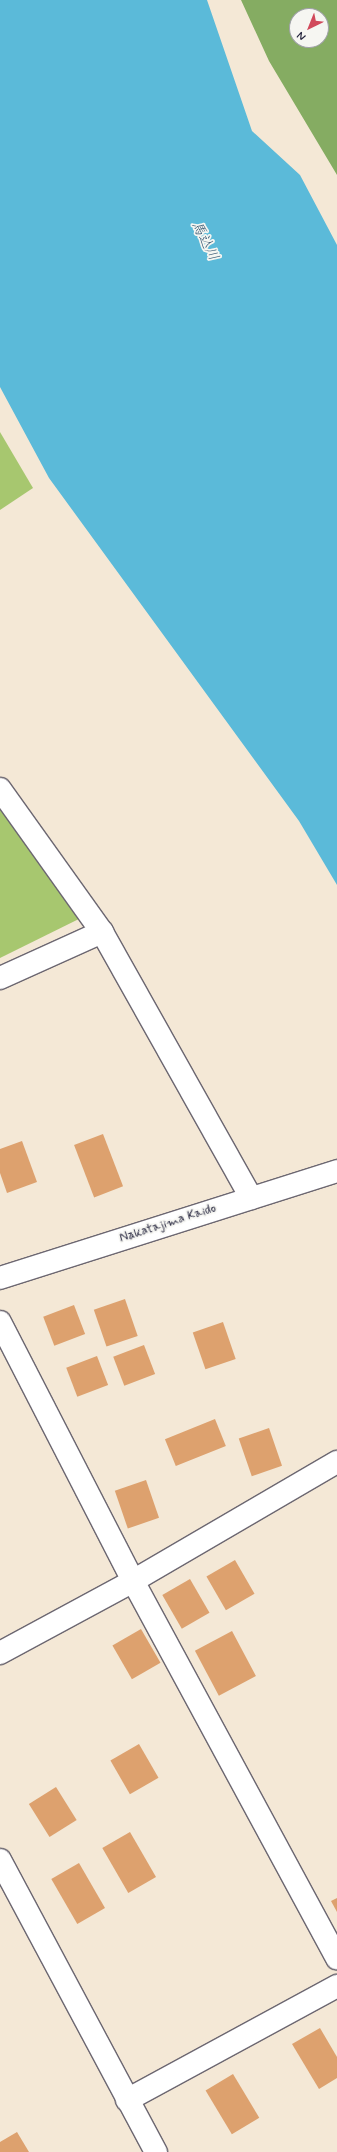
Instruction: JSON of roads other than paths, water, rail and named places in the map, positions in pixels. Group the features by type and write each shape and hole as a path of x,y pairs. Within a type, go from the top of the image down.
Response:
{"street":[{"path":"0,789 102,932 251,1198"},
{"path":"0,978 102,932"},
{"name":"Nakatajima Kaido","path":"0,1278 337,1171"},
{"path":"0,1322 133,1581 337,1958"},
{"path":"0,1653 133,1581 337,1462"},
{"path":"0,1860 156,2152"},
{"path":"128,2100 337,1986"}],"water":[{"name":"馬込川","path":"0,0 207,0 252,131 300,175 337,245 337,885 299,821 49,478 0,387"}]}
